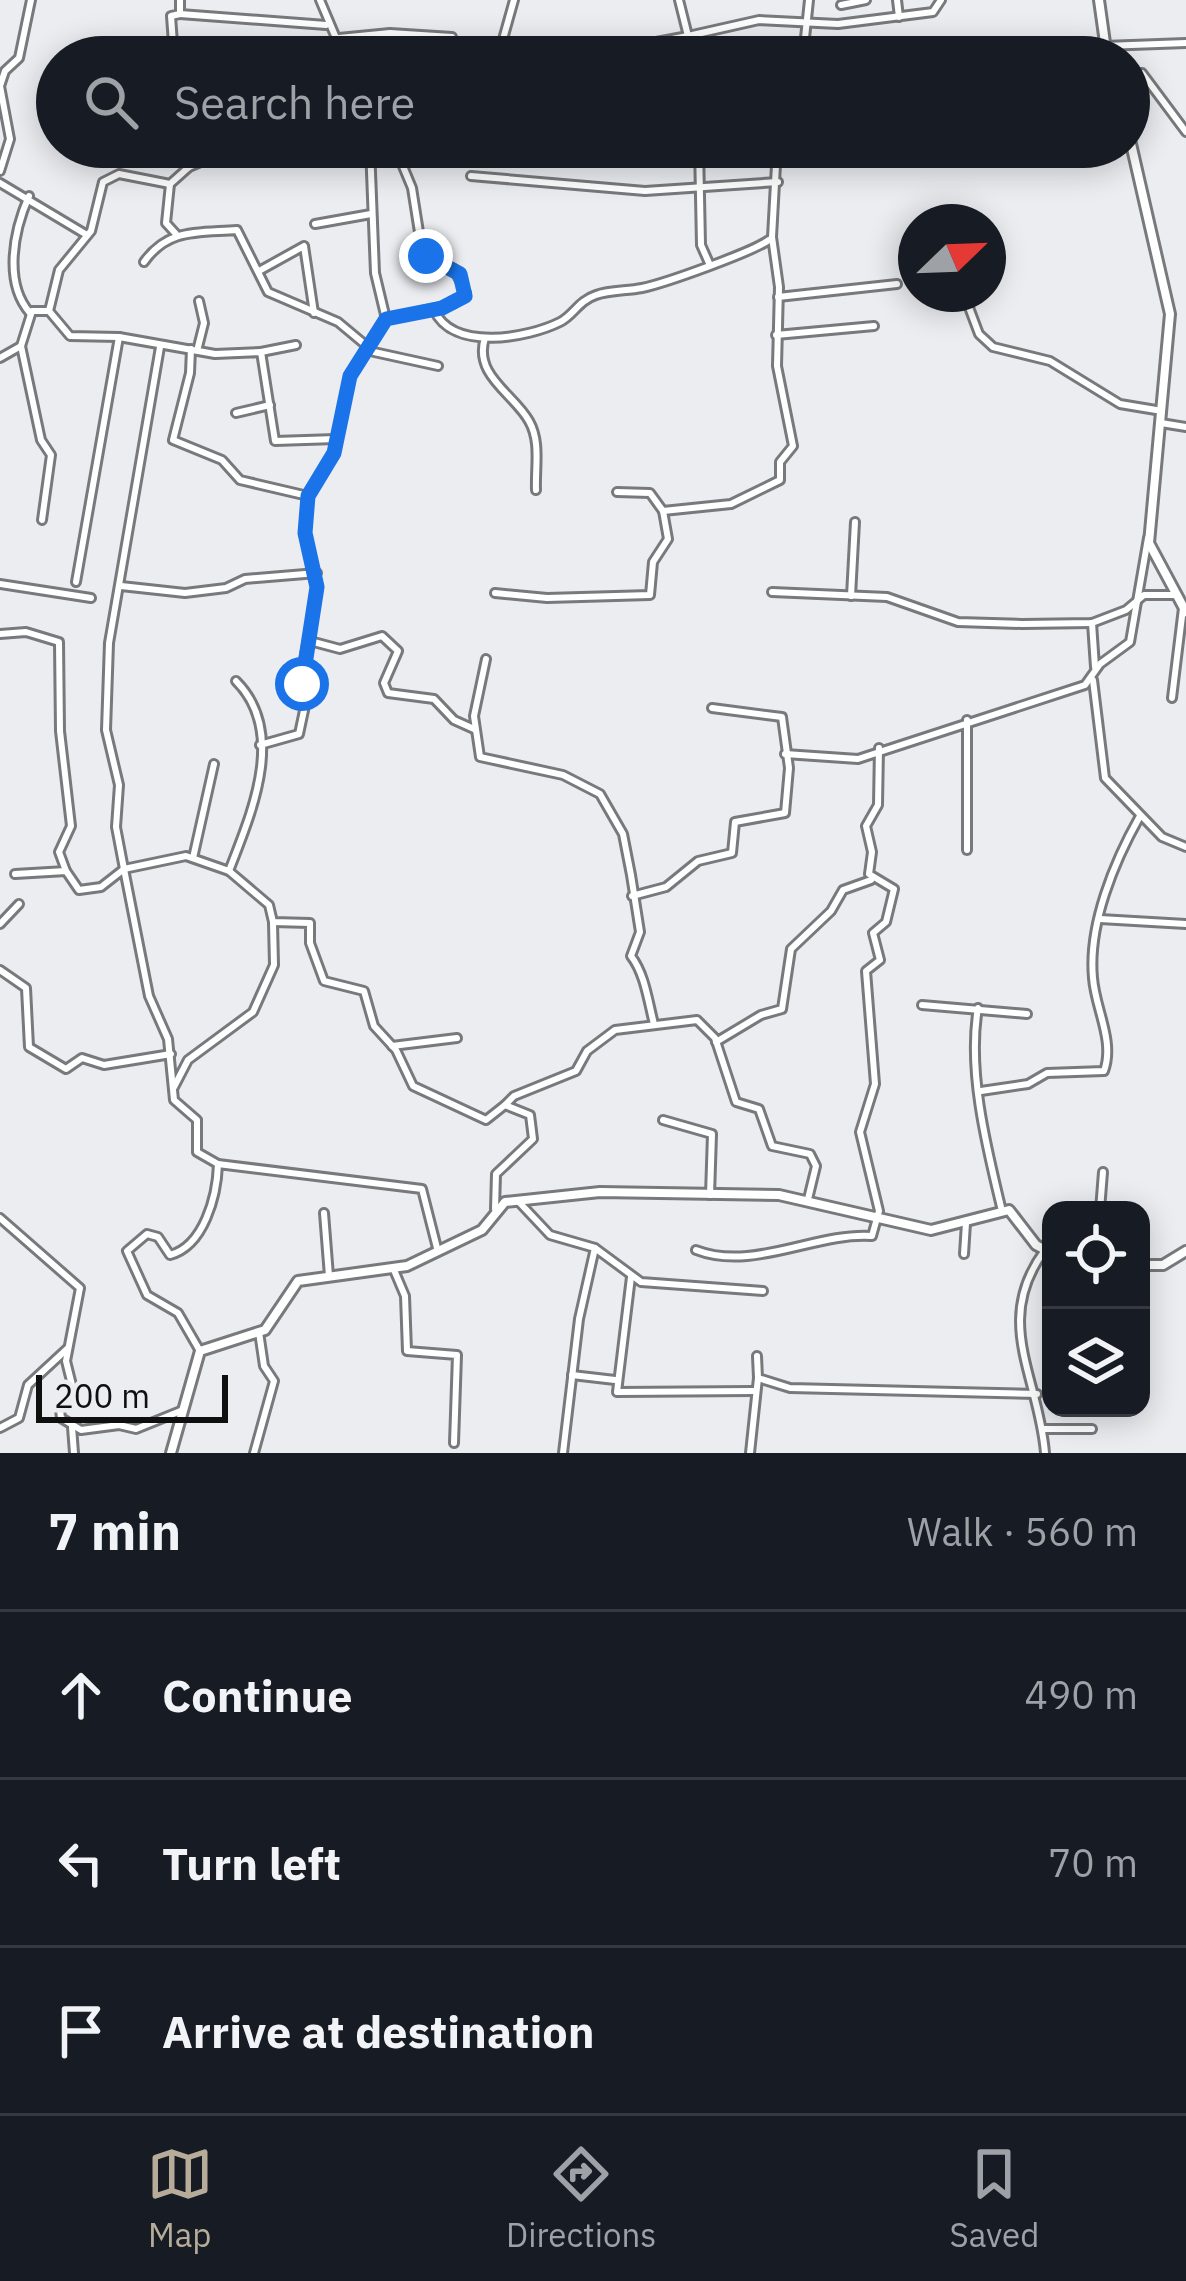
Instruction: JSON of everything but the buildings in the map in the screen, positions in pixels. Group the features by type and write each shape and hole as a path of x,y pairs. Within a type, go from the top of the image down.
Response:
{"street":[{"path":"0,171 10,139 0,101 5,71 20,58 31,0"},
{"path":"180,0 180,14"},
{"path":"320,0 326,26 337,36"},
{"path":"505,36 514,0"},
{"path":"679,0 688,36 759,20 807,23 899,17 933,11 941,0"},
{"path":"805,36 809,0"},
{"path":"841,5 866,0"},
{"path":"897,0 899,17"},
{"path":"1099,0 1103,36"},
{"path":"173,36 171,16 180,14 326,26"},
{"path":"359,36 436,36"},
{"path":"1150,45 1186,44"},
{"path":"1150,84 1186,132"},
{"path":"176,234 166,224 170,184 188,168"},
{"path":"370,168 375,273 386,319"},
{"path":"260,745 299,734 306,701 301,678 317,573 305,533 308,496 334,453 346,388 368,341 386,319 463,300 465,287 454,269 422,251 412,188 403,168"},
{"path":"701,168 701,245 709,263"},
{"path":"663,511 727,505 780,480 779,462 793,446 777,373 778,298 772,237 778,168"},
{"path":"785,754 854,760 967,720 1078,689 1130,642 1149,533 1170,314 1137,168"},
{"path":"49,306 59,270 87,235 107,178 119,174 170,184"},
{"path":"471,176 617,190 778,182"},
{"path":"0,183 29,196 87,235"},
{"path":"29,196 13,238 19,291 30,313 21,346 41,440 51,454 42,520"},
{"path":"315,224 371,213"},
{"path":"144,262 155,246 176,234 237,230 268,292 368,341 374,352 438,366"},
{"path":"434,309 440,321 484,338 558,322 576,304 596,295 647,287 754,252 772,237"},
{"path":"259,272 304,246 314,313"},
{"path":"778,298 897,284"},
{"path":"199,301 204,323 173,440 222,460 240,480 308,496"},
{"path":"30,313 49,306"},
{"path":"49,306 70,336 118,337 215,354 296,345"},
{"path":"971,312 980,334 993,347 1050,361 1120,404 1162,410"},
{"path":"776,335 874,326"},
{"path":"76,582 118,337"},
{"path":"484,338 482,353 489,374 532,427 536,490"},
{"path":"0,358 21,346"},
{"path":"160,347 136,494 128,510 121,586 109,643 106,730 119,784 116,827 148,996 171,1054 176,1105 198,1122 194,1147 218,1164 422,1190 436,1248"},
{"path":"261,352 268,418 278,443 336,439"},
{"path":"236,413 269,405"},
{"path":"1161,423 1186,427"},
{"path":"495,592 548,598 650,596 653,562 668,538 663,511 650,493 617,492"},
{"path":"851,596 855,522"},
{"path":"1149,533 1152,553 1185,610 1172,698"},
{"path":"121,586 185,593 226,588 245,579 317,573"},
{"path":"0,584 92,598"},
{"path":"772,592 887,598 958,622 1092,623 1144,595 1179,595"},
{"path":"1092,623 1092,684 1105,778 1162,837 1186,848"},
{"path":"0,634 9,637 26,632 59,642 59,731 71,826 59,852 79,890 101,887 124,869 180,856 229,872 268,904 274,965 253,1012 188,1060 174,1087"},
{"path":"310,641 340,650 381,636 398,651 384,683 388,693 434,699 454,720 474,729"},
{"path":"487,659 474,729 483,759 563,775 600,794 622,834 640,932 631,956 645,976 644,999 654,1024"},
{"path":"229,872 258,794 260,745 255,714 236,682"},
{"path":"632,896 666,886 698,861 732,854 735,822 784,815 785,754 779,714 712,708"},
{"path":"967,720 967,850"},
{"path":"871,880 866,826 878,805 879,748"},
{"path":"194,858 214,764"},
{"path":"981,1091 1028,1084 1047,1073 1105,1071 1108,1051 1092,972 1099,919 1140,816"},
{"path":"15,874 66,871"},
{"path":"696,1250 747,1256 850,1233 872,1236 877,1220 860,1132 875,1084 866,971 881,958 873,933 886,922 894,889 871,880 843,890 831,911 790,949 782,1009 761,1015 715,1042"},
{"path":"0,924 19,904"},
{"path":"1099,919 1186,924"},
{"path":"273,922 310,922 310,943 324,981 364,991 374,1026 392,1046 407,1079 429,1097 486,1120 514,1096 576,1072 587,1051 611,1032 697,1020 715,1042 731,1094 740,1106 759,1109 766,1140 778,1151 810,1154 816,1166 808,1199"},
{"path":"0,970 26,988 29,1047 52,1064 66,1069 82,1058 104,1065 171,1054"},
{"path":"922,1005 1027,1014"},
{"path":"978,1008 981,1091 1002,1211"},
{"path":"392,1046 457,1038"},
{"path":"200,1351 260,1332 272,1323 298,1281 394,1270 482,1229 495,1209 496,1174 534,1135 530,1114 505,1105"},
{"path":"662,1120 712,1134 710,1196"},
{"path":"175,1452 200,1351 172,1306 147,1295 127,1251 147,1234 158,1237 170,1256 185,1250 204,1225 218,1164"},
{"path":"1101,1201 1103,1172"},
{"path":"495,1209 600,1192 808,1199 925,1230 1002,1211 1012,1212 1042,1245"},
{"path":"518,1202 550,1235 595,1248 631,1277 671,1288 763,1292"},
{"path":"324,1213 329,1276"},
{"path":"0,1218 27,1246 79,1284 67,1349 66,1371 74,1394 59,1413 73,1427 74,1453"},
{"path":"964,1254 966,1223"},
{"path":"563,1453 595,1248"},
{"path":"1150,1264 1163,1265 1186,1251"},
{"path":"1042,1258 1030,1269 1019,1303 1022,1357 1037,1394 1045,1453"},
{"path":"394,1270 405,1296 407,1351 458,1355 454,1443"},
{"path":"631,1277 617,1392 753,1391"},
{"path":"254,1453 274,1384 264,1366 260,1332"},
{"path":"0,1429 19,1418 28,1385 67,1349"},
{"path":"750,1453 757,1356"},
{"path":"572,1375 615,1380"},
{"path":"758,1378 790,1388 865,1393 1037,1394"},
{"path":"73,1427 136,1429 184,1410"},
{"path":"1043,1429 1092,1429"}],"route":[{"path":"302,684 317,587 305,533 308,496 337,446 350,376 386,319 442,308 459,302 466,293 460,274 426,256"}]}
